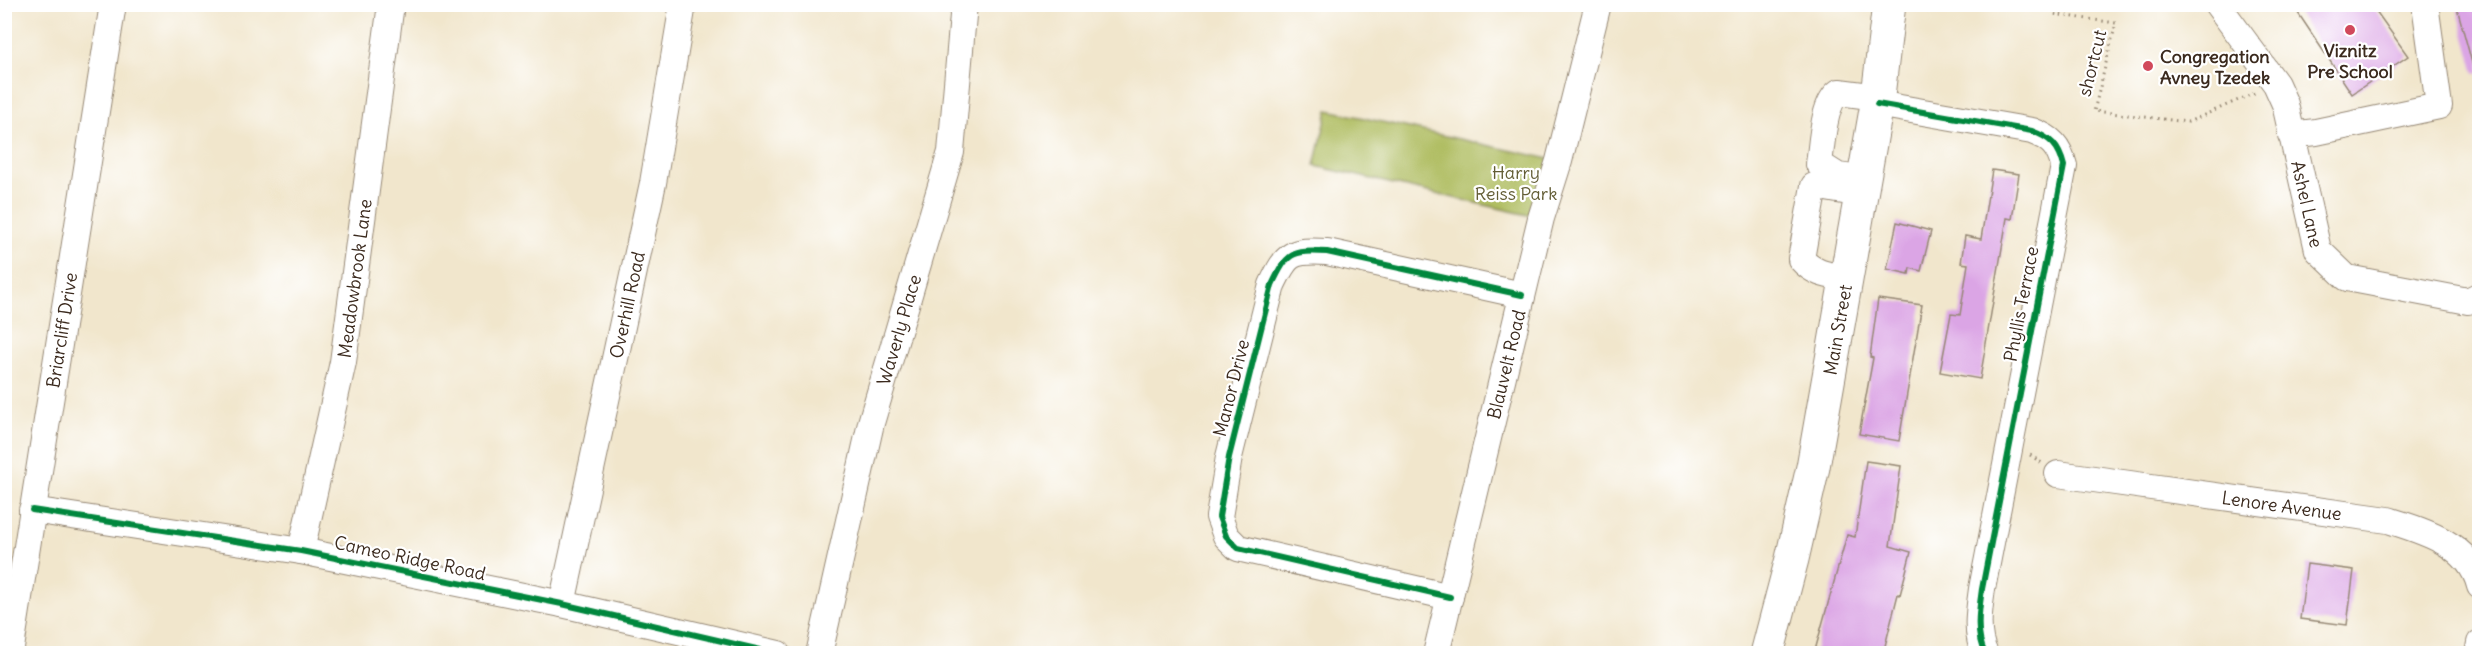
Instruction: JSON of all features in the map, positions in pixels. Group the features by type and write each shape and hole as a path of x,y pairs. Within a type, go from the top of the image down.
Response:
{"main road":[{"name":"Main Street","path":"1767,654 1813,467 1877,101 1889,4"}],"street":[{"name":"Meadowbrook Lane","path":"301,551 343,362 391,4"},
{"name":"Overhill Road","path":"561,604 653,183 683,4"},
{"name":"Waverly Place","path":"819,654 871,423 951,152 964,4"},
{"name":"Blauvelt Road","path":"1436,654 1541,218 1559,161 1598,4"},
{"name":"Ashel Lane","path":"2217,4 2276,84 2285,104 2318,250 2347,278 2468,301 2480,296"},
{"path":"2291,135 2316,132 2439,106 2425,4"},
{"name":"Briarcliff Drive","path":"10,654 107,5"},
{"name":"Phyllis Terrace","path":"1862,187 1819,164 1827,111 1832,96 1839,92 2032,131 2046,136 2056,145 2064,166 2009,440 1982,589 1978,620 1985,654"},
{"path":"1846,278 1820,274 1809,268 1801,260 1804,237 1814,186 1862,187"},
{"name":"Manor Drive","path":"1450,597 1239,548 1226,536 1219,518 1229,457 1272,285 1284,260 1303,251 1327,252 1522,295"},
{"name":"Lenore Avenue","path":"2058,474 2388,520 2424,531 2447,543 2463,556 2478,578 2480,586"},
{"name":"Cameo Ridge Road","path":"32,510 301,551 561,604 778,654"},
{"path":"2478,654 2480,644"}],"path":[{"path":"2009,440 2058,474"}],"green space":[{"name":"Harry Reiss Park","path":"1328,110 1559,161 1541,218 1315,166"}],"building":[{"name":"Viznitz Pre School","path":"2292,4 2371,4 2408,56 2352,94"},
{"path":"2456,4 2480,4 2480,73 2475,74"},
{"path":"1992,170 2019,174 2012,219 2007,218 1980,379 1940,372 1951,314 1960,315 1968,264 1961,263 1965,236 1981,239"},
{"path":"1897,222 1931,231 1921,271 1910,268 1909,274 1887,269"},
{"path":"1878,299 1922,305 1899,441 1859,434 1873,358 1870,357"},
{"path":"1866,461 1901,466 1890,546 1911,552 1900,595 1898,594 1883,654 1814,654 1847,535 1855,537"},
{"path":"2307,564 2354,570 2347,625 2300,619"}],"cycle path":[{"path":"1877,104 2032,131 2053,144 2060,153 2064,166 1982,589 1979,630 1985,654"},
{"path":"1450,597 1238,548 1226,536 1219,517 1229,457 1272,285 1282,266 1292,256 1305,252 1327,252 1522,295"},
{"path":"32,510 301,551 562,604 778,654"}],"place":[{"name":"Viznitz Pre School","path":"2350,30"},
{"name":"Congregation Avney Tzedek","path":"2148,66"}]}
